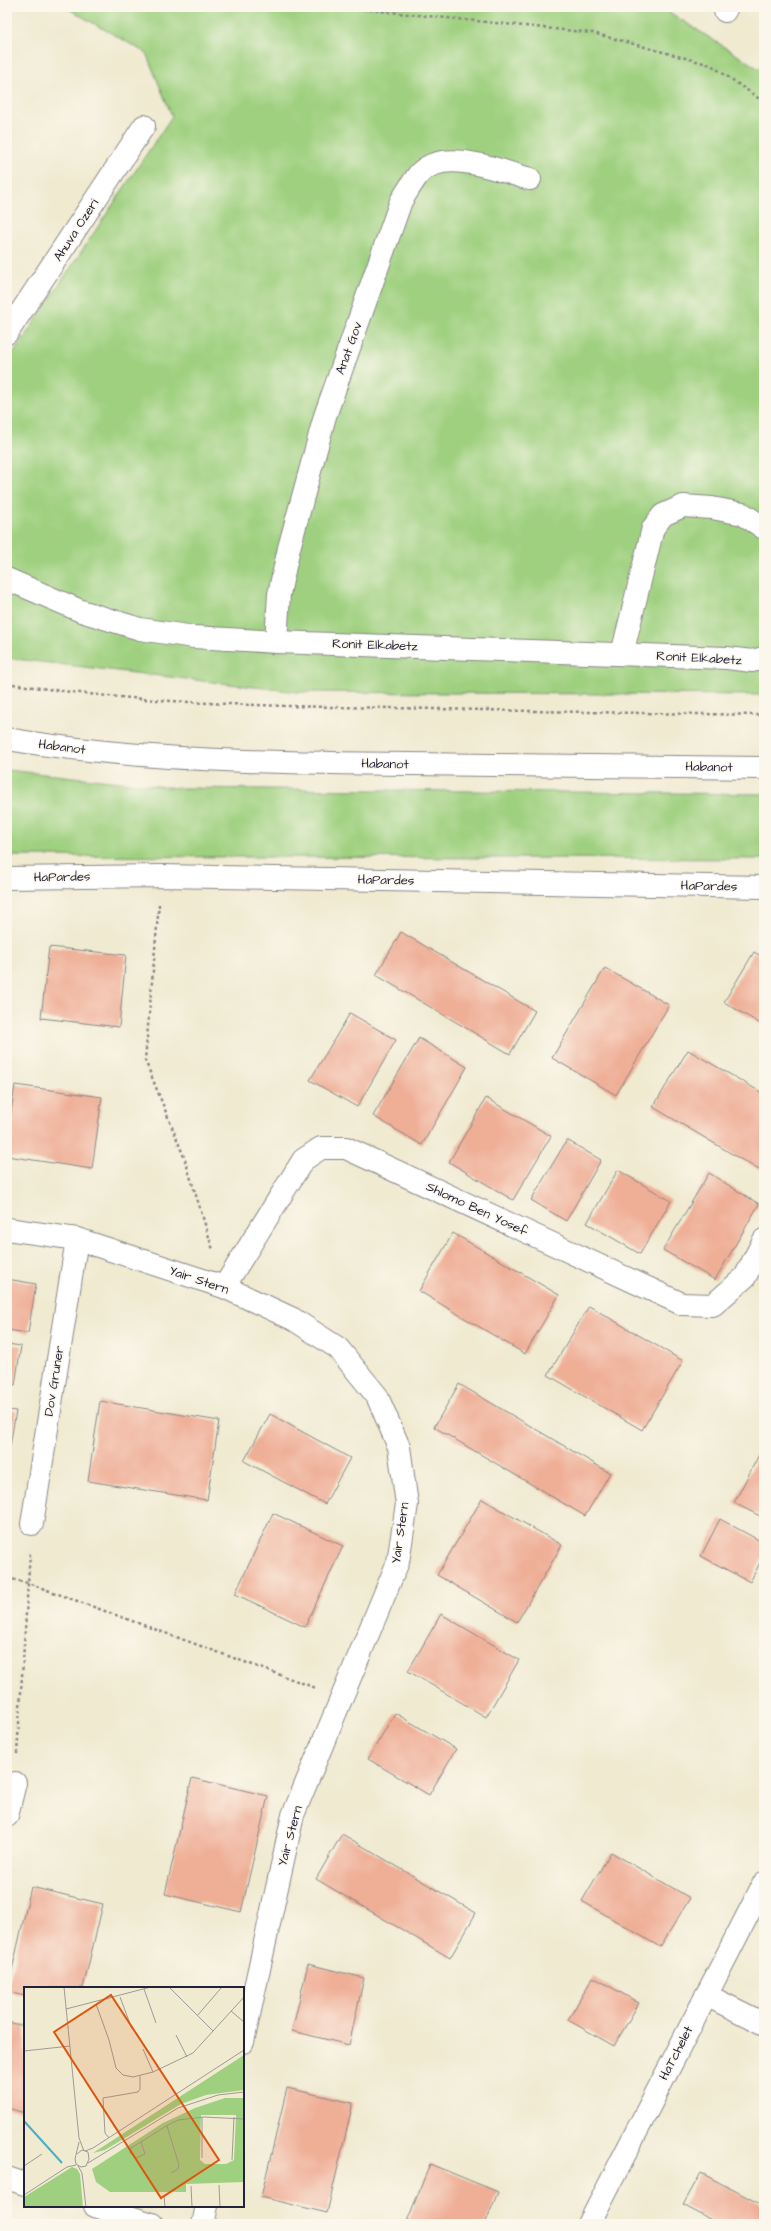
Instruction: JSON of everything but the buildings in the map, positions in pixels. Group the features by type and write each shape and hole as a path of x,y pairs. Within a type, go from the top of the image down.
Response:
{"street":[{"name":"Ahuva Ozeri","path":"7,333 144,126"},
{"name":"Anat Gov","path":"276,642 279,594 325,416 401,201 419,174 437,162 461,160 530,179"},
{"path":"622,654 653,528 663,515 683,506 712,508 742,514 764,528"},
{"name":"Ronit Elkabetz","path":"7,580 81,611 140,629 194,637 276,642 758,659"},
{"name":"Habanot","path":"7,739 60,748 153,757 249,762 764,768"},
{"name":"HaPardes","path":"7,878 161,876 764,887"},
{"name":"Shlomo Ben Yosef","path":"224,1287 303,1160 321,1148 346,1148 682,1304 713,1305 745,1277 764,1240"},
{"name":"Yair Stern","path":"7,1228 77,1239 224,1287 293,1319 338,1348 377,1396 399,1447 407,1504 398,1562 293,1815 244,2037"},
{"name":"Dov Gruner","path":"32,1524 77,1239"},
{"path":"7,1816 15,1783"},
{"name":"HaTchelet","path":"589,2224 764,1883"},
{"path":"706,1995 764,2024"},
{"path":"7,2178 24,2184"},
{"path":"98,2207 152,2224"},
{"path":"203,2224 207,2207"}],"path":[{"path":"340,7 593,33 712,64 764,102"},
{"path":"7,683 58,691 172,702 278,706 764,715"},
{"path":"161,876 145,1060 184,1157 224,1287"},
{"path":"15,1783 32,1524"},
{"path":"7,1578 28,1583 342,1697"}],"green space":[{"path":"65,7 661,7 764,72 764,695 297,692 7,658 7,363 172,116 146,53"},
{"path":"7,770 177,788 764,794 764,859 7,856"}]}
